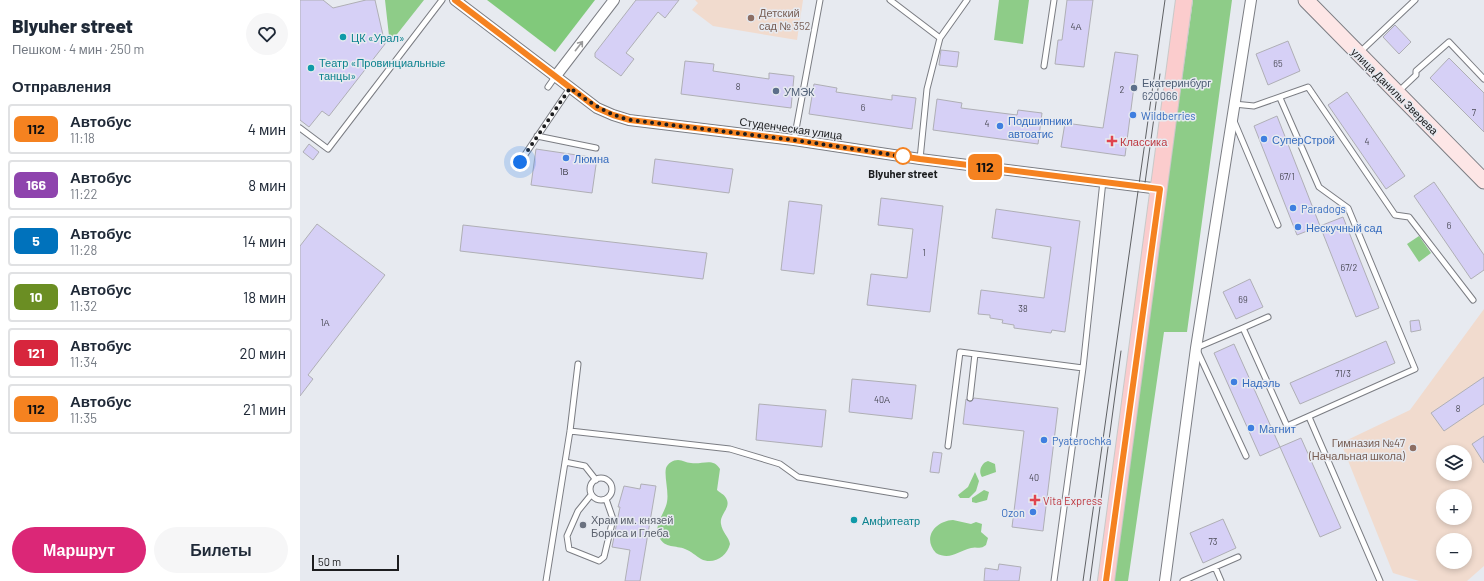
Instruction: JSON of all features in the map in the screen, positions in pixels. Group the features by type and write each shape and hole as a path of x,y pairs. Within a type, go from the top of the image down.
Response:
{"main road":[{"path":"1106,581 1160,189 1184,0"},
{"name":"улица Данилы Зверева","path":"1306,0 1484,181"}],"street":[{"name":"Студенческая улица","path":"455,0 597,108 630,120 794,140 920,159 1160,189"},
{"path":"555,77 614,0"},
{"path":"1165,581 1196,348 1251,0"}],"lane":[{"path":"300,128 328,149 442,0"},
{"path":"794,140 820,0"},
{"path":"890,0 940,38"},
{"path":"920,159 927,89 940,38 966,0"},
{"path":"1044,66 1054,0"},
{"path":"1358,53 1415,0"},
{"path":"1397,93 1416,75 1416,71 1449,42 1484,79"},
{"path":"548,87 555,77"},
{"path":"1234,104 1254,106 1308,87 1395,215 1409,217 1473,300"},
{"path":"520,162 570,88"},
{"path":"1244,328 1287,426 1414,369 1348,208 1319,187 1280,98"},
{"path":"1232,117 1278,225"},
{"path":"537,136 596,148"},
{"path":"1054,581 1083,368 1103,181"},
{"path":"1246,456 1196,348 1268,317"},
{"path":"948,446 960,352 1083,368"},
{"path":"970,398 975,354"},
{"path":"546,581 570,431 578,364"},
{"path":"1309,417 1380,581"},
{"path":"570,431 730,449 780,464 798,477 905,495"},
{"path":"565,462 585,466 596,480"},
{"path":"591,495 598,500 606,500 612,493 611,484 604,479 596,480 590,486 591,495 578,511 567,536 569,549 599,561 604,558 613,519 606,500"},
{"path":"1183,581 1238,557"},
{"path":"1215,567 1221,581"}],"shaded area":[{"name":"Детский сад № 352","path":"695,0 803,0 797,40 713,26 692,10 698,3"},
{"name":"Гимназия №47 (Начальная школа)","path":"1484,309 1484,566 1467,581 1419,581 1393,573 1341,443 1410,410"}],"green space":[{"path":"385,0 424,0 394,38 389,36"},
{"path":"487,0 595,0 555,52"},
{"path":"999,0 1029,0 1023,44 994,40"},
{"path":"1193,0 1232,0 1187,332 1164,332 1128,581 1112,581"},
{"path":"1419,236 1431,253 1419,262 1407,244"},
{"path":"678,460 689,463 711,462 717,465 720,469 717,490 724,495 727,502 727,508 722,517 721,524 730,544 726,553 719,559 706,561 687,550 667,545 661,541 659,537 657,528 667,502 666,468 671,462"},
{"path":"988,461 995,464 996,472 982,477 980,473 981,468"},
{"path":"975,472 979,481 976,491 969,498 960,498 958,495 968,487"},
{"path":"984,490 989,492 987,500 976,503 972,502 972,498"},
{"path":"953,520 971,524 976,522 982,524 981,532 988,538 986,545 966,549 950,556 936,553 930,542 932,531 941,523"}],"building":[{"name":"ЦК «Урал»","path":"300,0 323,0 333,8 366,0 375,0 385,44 329,116 322,111 309,127 300,120"},
{"path":"636,0 679,0 665,18 658,12 626,53 634,59 621,76 595,57 595,53"},
{"path":"1067,0 1093,0 1084,67 1055,64 1058,40 1062,40"},
{"path":"1395,25 1411,42 1399,54 1383,37"},
{"path":"1288,41 1300,71 1268,85 1256,54"},
{"path":"941,50 959,52 957,67 939,65"},
{"path":"1115,52 1138,55 1125,156 1061,147 1065,123 1103,128"},
{"path":"1449,58 1484,93 1484,132 1430,78"},
{"path":"685,61 714,64 713,71 769,79 769,73 794,76 791,108 681,94"},
{"path":"814,84 837,88 836,92 892,100 892,95 916,98 912,129 809,114"},
{"path":"1347,92 1405,176 1386,189 1328,105"},
{"path":"937,99 962,103 961,108 1017,115 1018,110 1042,113 1038,144 933,130"},
{"path":"1277,116 1320,226 1297,235 1254,126"},
{"path":"309,144 319,152 313,160 303,152"},
{"path":"536,149 597,158 592,193 531,185"},
{"path":"655,159 733,169 729,193 652,183"},
{"path":"1434,182 1484,255 1484,270 1471,279 1414,196"},
{"path":"881,198 943,206 930,312 867,305 871,274 907,278 913,229 878,225"},
{"path":"789,201 822,205 814,274 781,270"},
{"path":"996,209 1080,221 1065,332 1052,330 1051,333 1014,328 1014,325 1002,323 1003,320 990,318 990,315 978,314 981,290 1044,298 1051,247 992,238"},
{"path":"1343,217 1379,308 1356,317 1320,226"},
{"path":"317,224 385,275 308,375 313,379 300,396 300,246"},
{"path":"463,225 707,253 703,279 460,251"},
{"path":"1250,279 1263,307 1236,319 1223,292"},
{"path":"1419,320 1421,330 1411,332 1410,321"},
{"path":"1386,341 1395,363 1300,404 1290,383"},
{"path":"1234,344 1280,447 1260,456 1214,353"},
{"path":"1484,377 1484,404 1444,431 1431,413"},
{"path":"852,379 916,385 912,419 849,412"},
{"path":"974,398 1058,408 1043,531 1012,527 1024,431 963,424 966,399 970,402"},
{"path":"759,404 826,410 822,447 756,440"},
{"path":"1484,436 1484,463 1472,444"},
{"path":"1301,438 1341,528 1320,537 1280,447"},
{"path":"933,452 942,453 939,473 930,472"},
{"path":"641,484 656,486 640,581 625,581 630,550 612,547 620,507 618,507 624,486 640,489"},
{"path":"1223,519 1236,548 1203,563 1190,533"},
{"path":"999,564 1021,567 1019,581 984,581 985,568 998,570"}],"tram line":[{"path":"1083,581 1165,0"},
{"path":"1145,183 1160,74"},
{"path":"1090,581 1121,351"}],"bus line":[{"name":"112","path":"455,0 597,108 630,120 794,140 920,159 1160,189 1106,581"}],"place":[{"name":"Детский сад № 352","path":"751,18"},
{"name":"ЦК «Урал»","path":"343,37"},
{"name":"Театр «Провинциальные танцы»","path":"311,68"},
{"name":"Екатеринбург 620066","path":"1134,88"},
{"name":"УМЭК","path":"776,91"},
{"name":"Wildberries","path":"1133,115"},
{"name":"Подшипники автоатис","path":"1000,126"},
{"name":"СуперСтрой","path":"1264,139"},
{"name":"Классика","path":"1112,141"},
{"name":"Blyuher street","path":"903,156"},
{"name":"Люмна","path":"566,158"},
{"name":"Paradogs","path":"1293,208"},
{"name":"Нескучный сад","path":"1298,227"},
{"name":"Надэль","path":"1234,382"},
{"name":"Магнит","path":"1251,428"},
{"name":"Pyaterochka","path":"1044,440"},
{"name":"Гимназия №47 (Начальная школа)","path":"1413,448"},
{"name":"Vita Express","path":"1035,500"},
{"name":"Ozon","path":"1033,512"},
{"name":"Амфитеатр","path":"854,520"},
{"name":"Храм им. князей Бориса и Глеба","path":"583,525"}],"route":[{"path":"520,162 570,88 597,108 630,120 794,140 907,157 903,156"}]}
